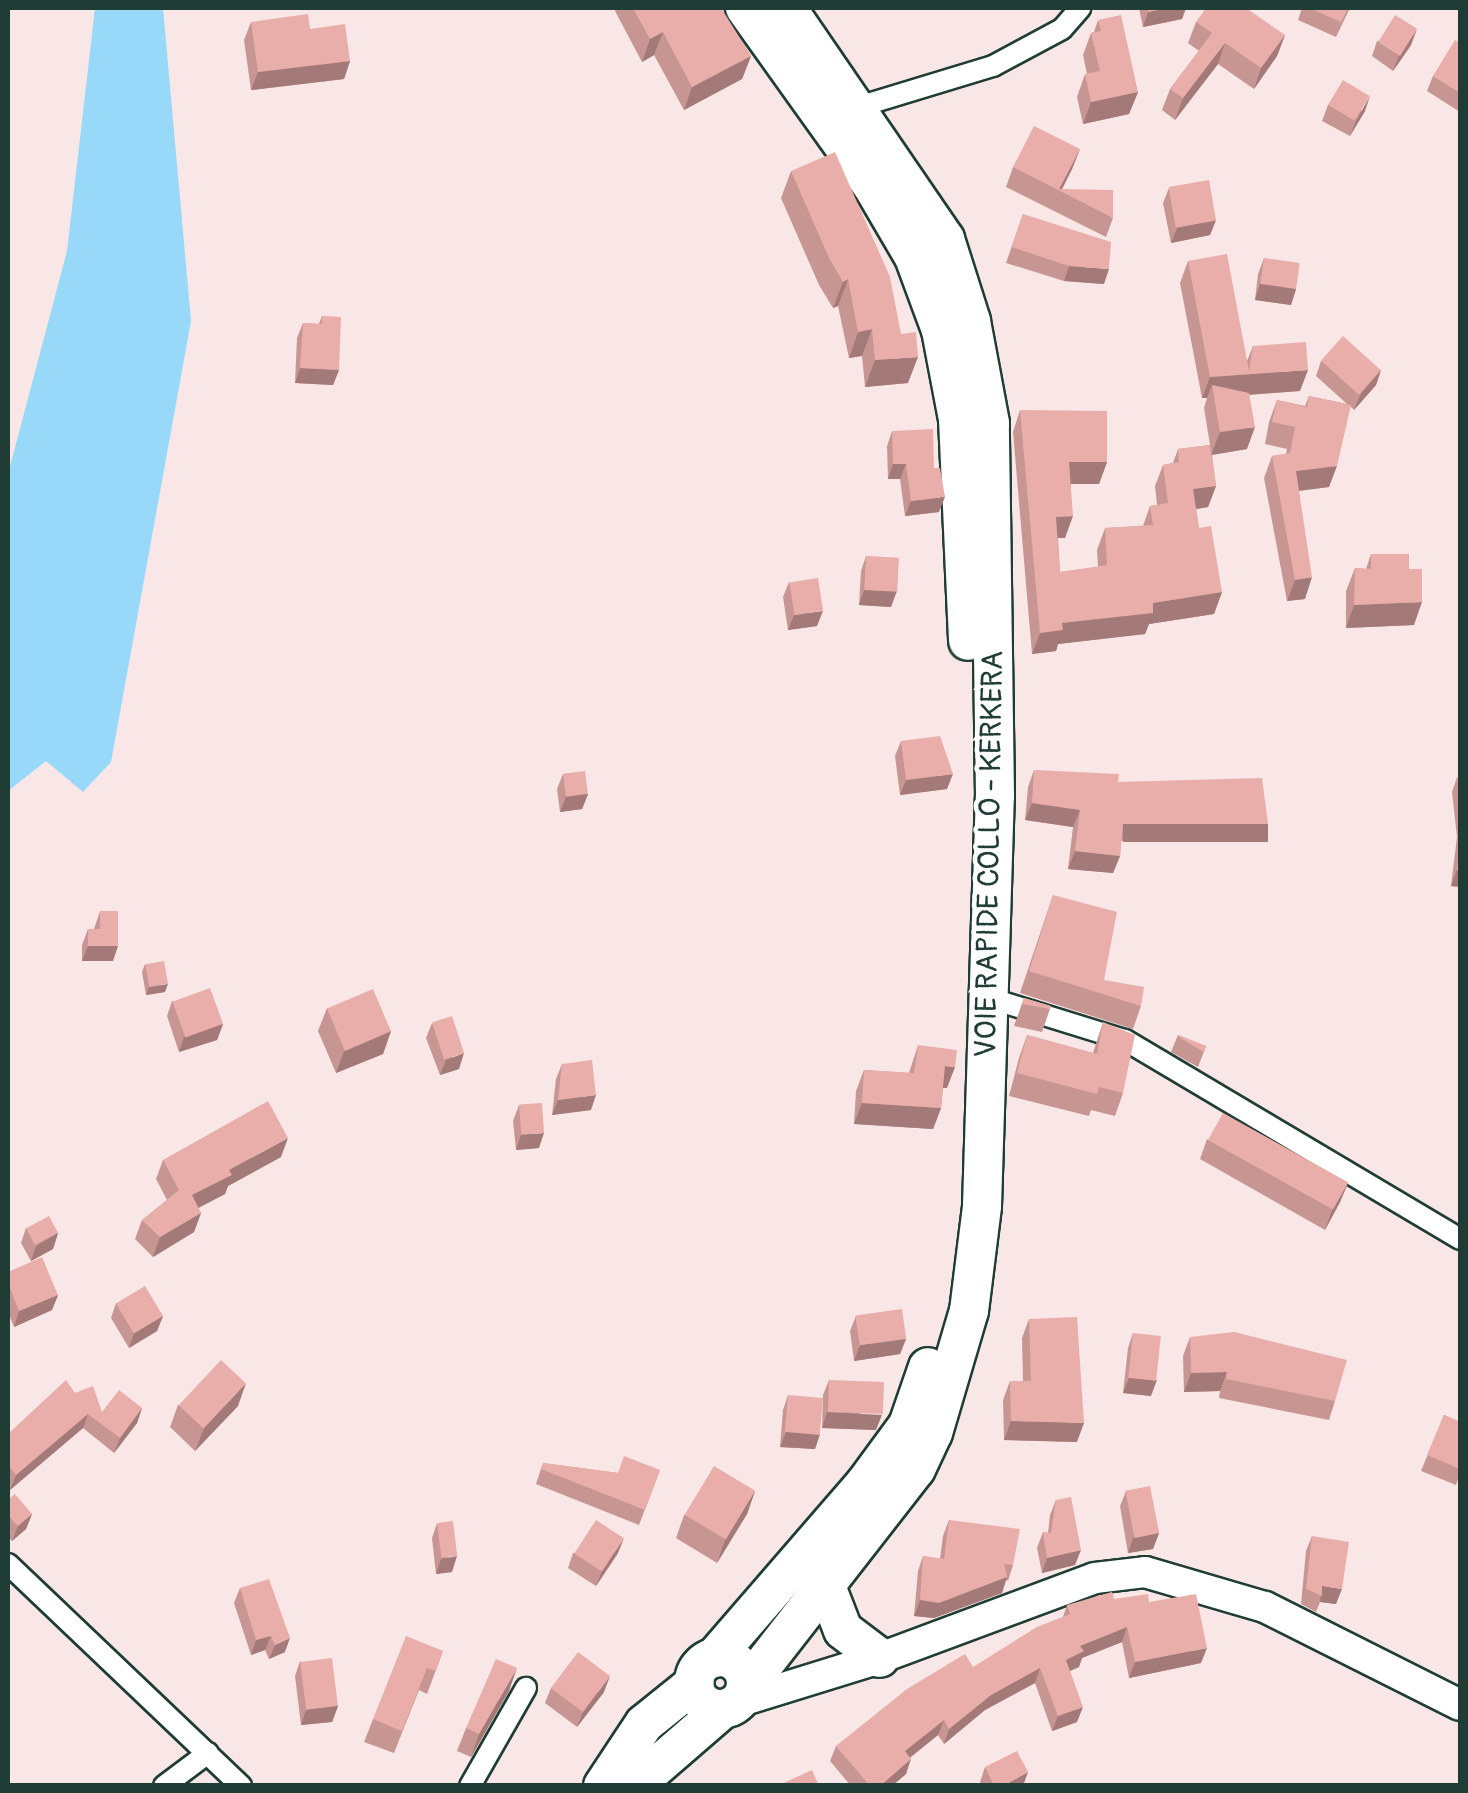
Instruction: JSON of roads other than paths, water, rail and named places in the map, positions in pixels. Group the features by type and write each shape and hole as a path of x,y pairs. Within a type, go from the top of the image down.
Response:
{"highway":[{"name":"VOIE RAPIDE COLLO - KERKERA","path":"603,1786 644,1724 704,1671 818,1546 908,1425 949,1306 962,1194 975,800 958,419 940,330 914,257 873,187 745,8"},
{"name":"VOIE RAPIDE COLLO - KERKERA","path":"634,1786 736,1699 916,1469 933,1433 970,1310 982,1206 995,796 990,423 971,321 944,239 788,8"},
{"path":"826,1586 843,1630 880,1658"},
{"path":"704,1671 700,1699 736,1699"}],"street":[{"path":"858,107 993,66 1062,29 1080,8"},
{"path":"989,998 1125,1040 1460,1239"},
{"path":"8,1564 241,1786"},
{"path":"736,1699 880,1658 1095,1578 1145,1572 1265,1607 1460,1705"},
{"path":"470,1786 526,1688"},
{"path":"164,1786 208,1753"}],"water":[{"path":"95,8 163,8 191,321 111,762 83,792 46,761 8,791 8,474 67,251"}]}
